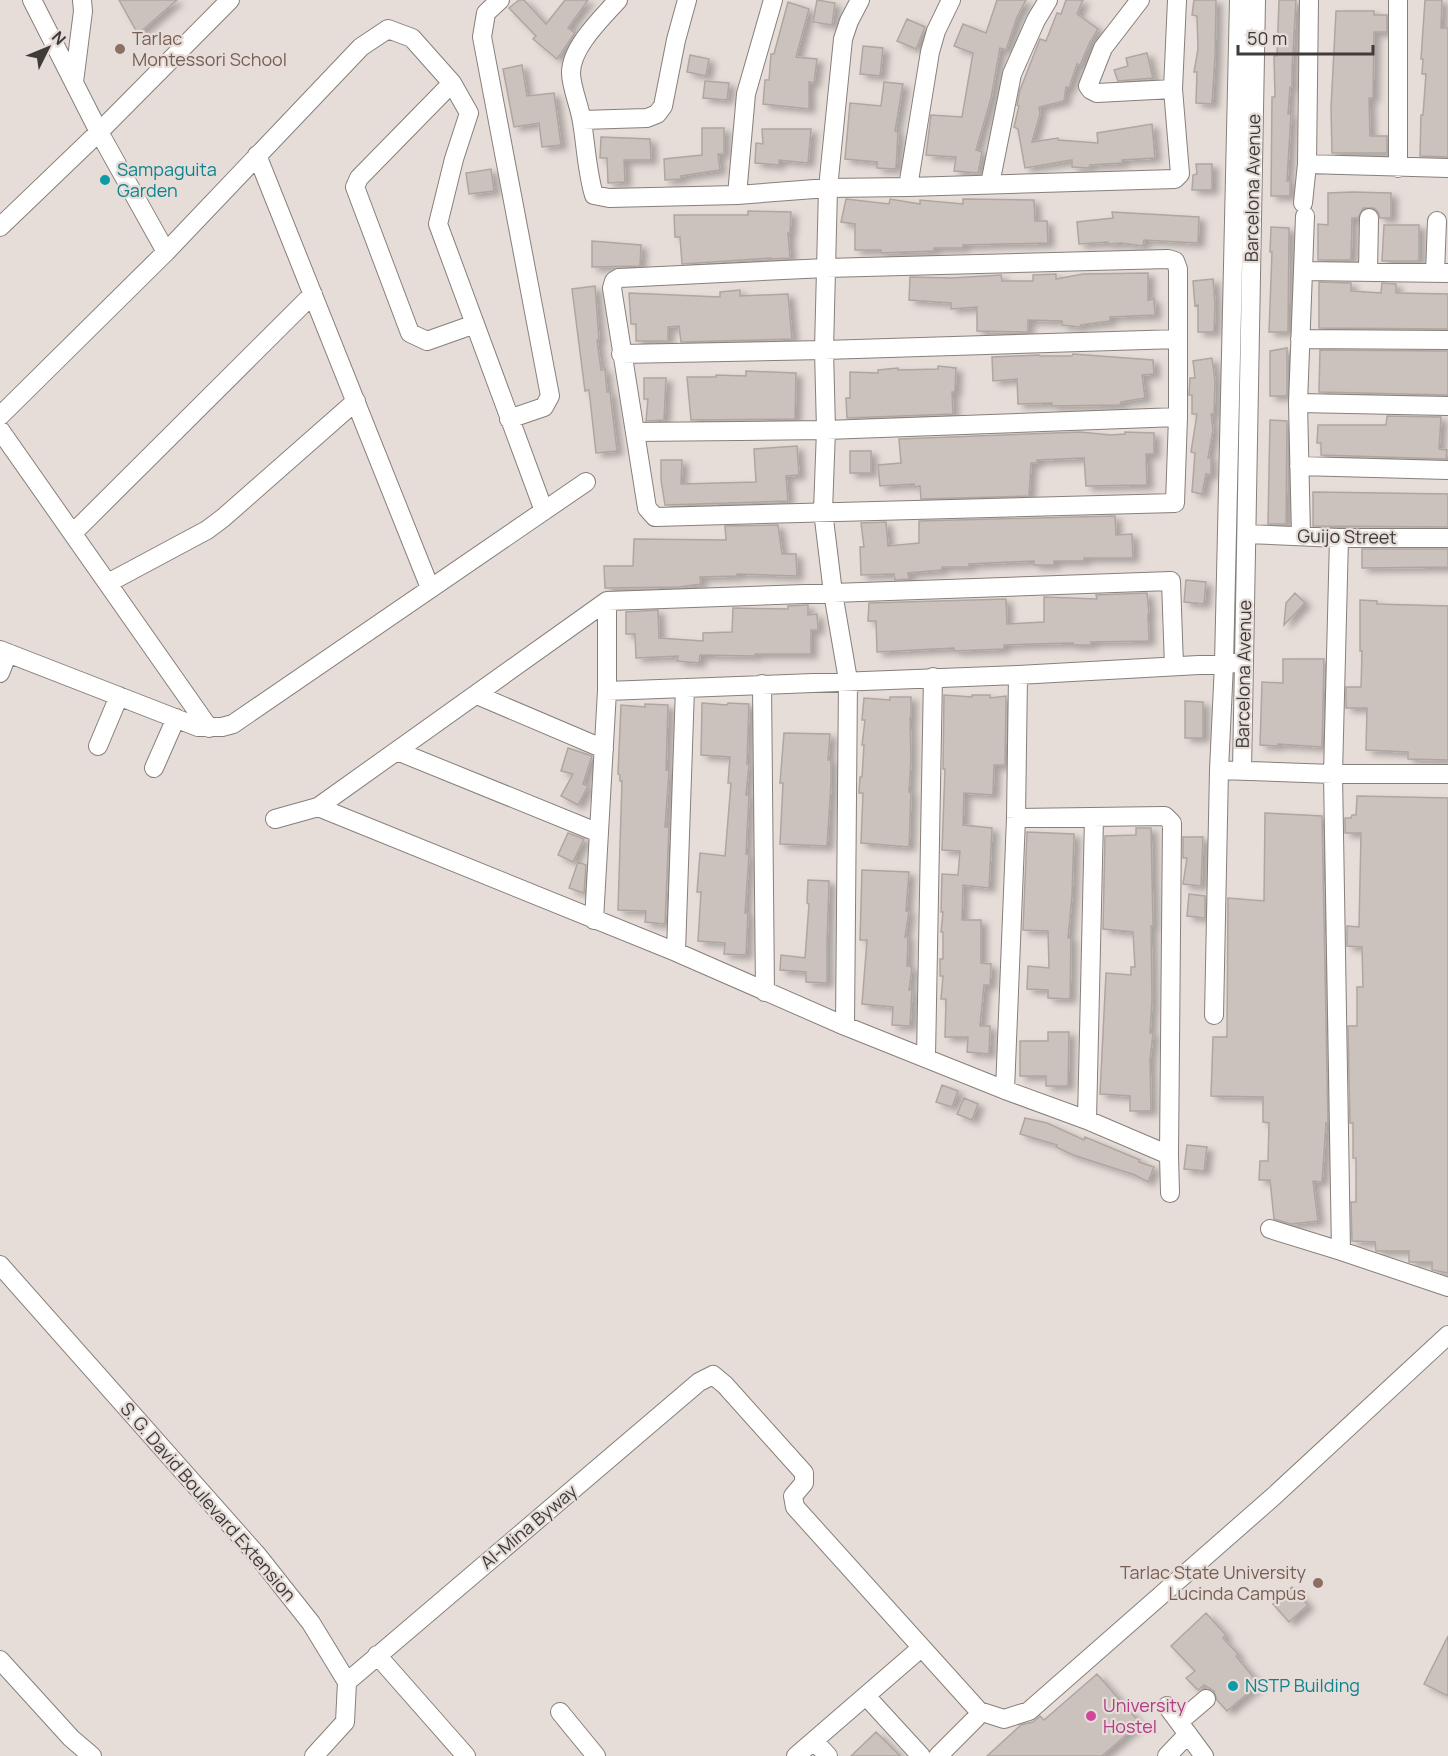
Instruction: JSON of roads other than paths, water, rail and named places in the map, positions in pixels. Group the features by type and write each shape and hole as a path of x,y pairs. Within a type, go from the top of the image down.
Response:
{"street":[{"path":"32,0 99,132 166,252"},
{"path":"74,82 83,11 82,0"},
{"path":"3,219 99,132 230,0"},
{"path":"500,0 486,13 482,37 550,396 544,407 509,419"},
{"path":"618,0 587,36 577,54 571,72 582,120 594,195 609,198 737,195 828,188 1175,179 1180,174 1173,89 1177,0"},
{"path":"582,120 647,118 657,114 663,106 676,40 687,0"},
{"path":"737,195 746,94 773,0"},
{"path":"845,1026 848,680 832,592 823,511 826,430 824,350 828,188 843,39 860,0"},
{"path":"908,187 930,52 936,31 951,0"},
{"path":"990,184 1012,74 1036,20 1048,0"},
{"path":"1140,0 1103,48 1088,86 1097,93 1173,89"},
{"name":"Barcelona Avenue","path":"1239,0 1224,664 1219,770 1242,771 1256,0"},
{"path":"1301,536 1298,403 1307,164 1309,0"},
{"path":"1398,0 1398,168"},
{"path":"0,416 166,252 361,47 388,29 412,38 452,83 468,113 438,224 544,511"},
{"path":"452,83 359,178 355,187 410,333 427,341 475,324"},
{"path":"468,113 495,104"},
{"path":"258,155 430,588"},
{"path":"1307,164 1448,168"},
{"path":"1368,272 1369,218"},
{"path":"1303,271 1441,273 1437,220"},
{"path":"1168,259 1175,261 1178,269 1178,339 1178,417 1174,503 655,517 647,508 612,288 614,281 620,278 826,268 1168,259"},
{"path":"73,533 313,294"},
{"path":"621,354 1178,339"},
{"path":"1300,339 1448,340"},
{"path":"108,583 215,524 356,401"},
{"path":"1298,403 1448,406"},
{"path":"635,432 826,430 1178,417"},
{"path":"0,430 209,728"},
{"path":"1299,466 1448,470"},
{"path":"0,673 4,651 198,727 222,728 233,723 586,482"},
{"name":"Guijo Street","path":"1246,534 1448,538"},
{"path":"1339,537 1334,774 1341,1251"},
{"path":"275,819 318,807 607,601 1171,581 1174,666"},
{"path":"594,920 608,691 607,601"},
{"path":"608,691 1018,675 1244,663"},
{"path":"1005,1090 1016,818 1018,675"},
{"path":"926,1057 933,677"},
{"path":"762,684 765,992"},
{"path":"676,952 685,688"},
{"path":"477,695 604,749"},
{"path":"98,746 119,696"},
{"path":"154,768 176,718"},
{"path":"397,751 599,833"},
{"path":"1214,1015 1219,770"},
{"path":"1242,771 1448,774"},
{"path":"318,807 676,952 845,1026 1005,1090 1088,1120 1168,1155"},
{"path":"1016,818 1165,816 1172,823 1168,1155 1170,1193"},
{"path":"1088,1120 1094,818"},
{"path":"1270,1229 1448,1287"},
{"name":"S. G. David Boulevard Extension","path":"0,1266 258,1556 311,1623 347,1682"},
{"path":"796,1756 921,1648 979,1711 1004,1719 1029,1712 1274,1496 1448,1335"},
{"name":"Al-Mina Byway","path":"347,1682 699,1382 713,1375 725,1385 804,1473 804,1483 793,1496 795,1507 921,1648"},
{"path":"377,1655 466,1756"},
{"path":"0,1660 71,1738 92,1756"},
{"path":"314,1756 345,1722 347,1682"},
{"path":"866,1696 921,1756"},
{"path":"1167,1756 1183,1728 1206,1699"},
{"path":"1167,1706 1204,1756"},
{"path":"938,1756 976,1719 979,1711"},
{"path":"561,1712 596,1756"},
{"path":"814,1741 828,1756"}],"place":[{"name":"Tarlac Montessori School","path":"120,49"},
{"name":"Sampaguita Garden","path":"105,180"},
{"name":"Tarlac State University Lucinda Campus","path":"1318,1583"},
{"name":"NSTP Building","path":"1233,1686"},
{"name":"University Hostel","path":"1091,1716"}]}
